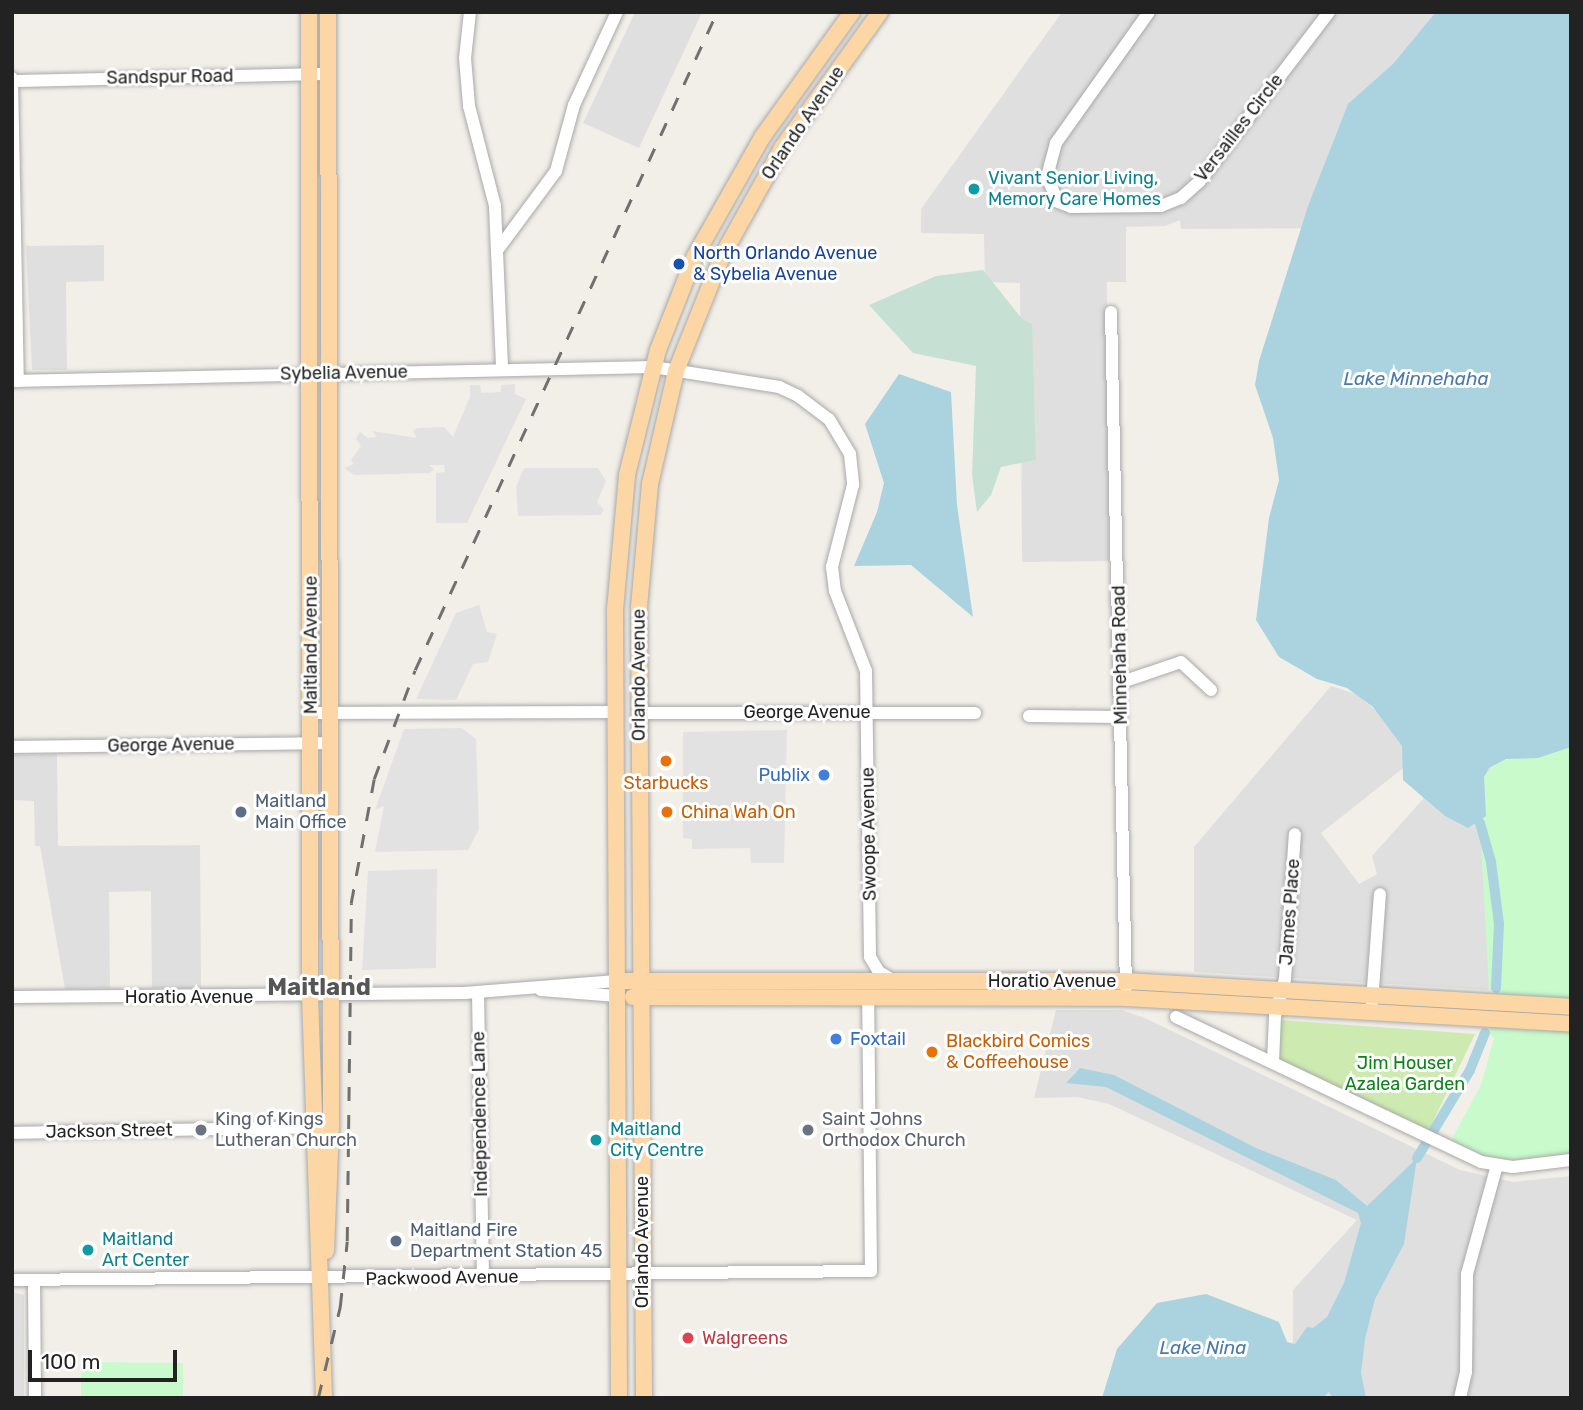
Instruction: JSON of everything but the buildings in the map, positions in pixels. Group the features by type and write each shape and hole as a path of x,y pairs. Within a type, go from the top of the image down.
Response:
{"main road":[{"name":"Maitland Avenue","path":"309,12 312,373 310,996 312,1127 323,1278"},
{"name":"Maitland Avenue","path":"324,1398 323,1278 331,1127 329,996 332,372 328,12"},
{"name":"Orlando Avenue","path":"619,1398 615,712 618,545 627,475 653,367 685,279 734,183 852,12"},
{"name":"Orlando Avenue","path":"644,1398 639,713 641,551 650,484 676,371 707,288 739,222 782,148 880,12"},
{"name":"Horatio Avenue","path":"617,989 642,981 1125,981 1571,1007"},
{"path":"875,999 876,989 895,981"},
{"name":"Horatio Avenue","path":"617,989 642,998 1126,998 1571,1024"}],"street":[{"path":"470,12 466,58 469,106 495,206 499,248 502,369"},
{"path":"499,248 556,171 574,106 617,12"},
{"name":"Versailles Circle","path":"1149,12 1056,144 1047,177 1058,202 1071,207 1161,206 1181,198 1199,182 1329,12"},
{"name":"Sandspur Road","path":"12,80 328,74"},
{"path":"12,80 15,381"},
{"name":"Minnehaha Road","path":"1111,312 1122,682 1126,998"},
{"name":"Sybelia Avenue","path":"15,381 502,369 653,367 676,371"},
{"name":"Swoope Avenue","path":"676,371 779,387 815,407 845,440 853,485 832,567 835,591 866,671 870,957"},
{"path":"1122,682 1181,662 1211,690"},
{"path":"311,713 615,712"},
{"name":"George Avenue","path":"639,713 975,713"},
{"path":"1029,716 1121,717"},
{"name":"George Avenue","path":"12,747 330,743"},
{"name":"James Place","path":"1273,1062 1295,834"},
{"path":"1371,1012 1380,894"},
{"path":"310,895 330,895"},
{"path":"850,982 870,957 879,972 895,981"},
{"name":"Horatio Avenue","path":"12,998 329,996 617,989"},
{"name":"Independence Lane","path":"478,992 483,1278"},
{"name":"Packwood Avenue","path":"12,1280 483,1278 871,1271 868,1035 875,999"},
{"path":"1176,1017 1273,1062 1433,1143 1497,1166 1571,1160"},
{"name":"Jackson Street","path":"12,1133 331,1127"},
{"path":"1461,1398 1466,1372 1467,1275 1497,1166"},
{"path":"34,1280 35,1398"}],"shaded area":[{"path":"635,12 702,12 639,148 583,123"},
{"path":"1062,12 1519,12 1520,227 1181,229 1180,220 1165,226 1126,227 1126,282 1107,282 1109,561 1022,562 1020,283 985,282 984,234 921,233 921,209"},
{"path":"104,245 104,281 66,282 67,370 32,370 26,246"},
{"path":"515,384 515,394 526,399 467,523 436,523 436,473 445,472 444,465 429,465 434,469 430,473 354,475 344,468 354,464 351,460 361,446 356,439 360,432 368,438 377,437 372,431 417,438 413,431 417,428 444,427 453,437 470,397 470,385 480,385 481,393 501,392 501,385"},
{"path":"524,468 598,468 606,481 597,502 604,510 601,515 518,516 516,487"},
{"path":"479,605 487,632 497,634 488,662 473,664 456,700 416,699 456,613"},
{"path":"1331,686 1356,694 1380,714 1401,739 1407,765 1321,833 1359,884 1377,874 1372,856 1492,722 1489,990 1194,972 1194,847"},
{"path":"462,728 476,739 479,829 468,850 375,852 384,806 375,810 404,729"},
{"path":"787,730 784,863 751,863 750,848 692,849 692,839 683,838 683,732"},
{"path":"57,754 58,846 200,845 201,988 152,988 151,891 109,892 110,988 65,989 40,846 35,846 34,801 12,800 12,755"},
{"path":"437,869 436,968 362,970 368,871"},
{"path":"1056,1010 1122,1010 1147,1019 1460,1170 1513,1182 1571,1176 1571,1398 1293,1398 1293,1290 1357,1220 1109,1104 1077,1097 1034,1098"},
{"path":"12,1292 24,1295 24,1398 12,1398"}],"green space":[{"path":"983,270 1023,320 1032,324 1036,460 1001,467 991,495 977,512 972,475 976,366 913,353 869,305 936,276"},
{"path":"1571,747 1571,1160 1513,1167 1447,1148 1481,1085 1494,1038 1489,1033 1496,989 1489,990 1480,823 1486,816 1484,776 1499,761"},
{"name":"Jim Houser Azalea Garden","path":"1280,1020 1475,1034 1426,1136 1279,1061"},
{"path":"81,1362 183,1363 183,1398 81,1398"}],"water":[{"name":"Lake Minnehaha","path":"1436,12 1571,12 1571,747 1538,758 1506,759 1489,768 1484,777 1486,816 1468,828 1445,816 1403,780 1402,746 1373,707 1347,688 1317,679 1279,657 1256,620 1269,518 1279,480 1273,438 1255,385 1259,361 1308,206 1348,104 1393,64"},
{"path":"899,374 951,392 957,505 973,617 911,565 854,566 877,512 884,483 865,424"},
{"name":"Lake Nina","path":"1080,1068 1114,1075 1256,1148 1336,1180 1367,1206 1417,1158 1404,1244 1375,1299 1365,1339 1361,1373 1366,1398 1333,1398 1329,1392 1322,1398 1102,1398 1117,1349 1157,1303 1206,1294 1279,1322 1287,1342 1295,1344 1307,1327 1313,1328 1327,1317 1344,1283 1361,1223 1358,1213 1106,1087 1066,1083"}],"waterway":[{"path":"1480,823 1491,862 1499,924 1496,988"},
{"path":"1417,1158 1470,1070 1485,1033"}],"railway":[{"path":"318,1398 340,1307 347,1241 351,903 374,779 415,670 717,12"}],"place":[{"name":"Vivant Senior Living, Memory Care Homes","path":"974,189"},
{"name":"North Orlando Avenue & Sybelia Avenue","path":"679,264"},
{"name":"Starbucks","path":"666,761"},
{"name":"Publix","path":"824,775"},
{"name":"Maitland Main Office","path":"241,812"},
{"name":"China Wah On","path":"667,812"},
{"name":"Foxtail","path":"836,1039"},
{"name":"Blackbird Comics & Coffeehouse","path":"932,1052"},
{"name":"King of Kings Lutheran Church","path":"201,1130"},
{"name":"Saint Johns Orthodox Church","path":"808,1130"},
{"name":"Maitland City Centre","path":"596,1140"},
{"name":"Maitland Fire Department Station 45","path":"396,1241"},
{"name":"Maitland Art Center","path":"88,1250"},
{"name":"Walgreens","path":"688,1338"}],"district":[{"name":"Maitland","path":"319,988"}]}
